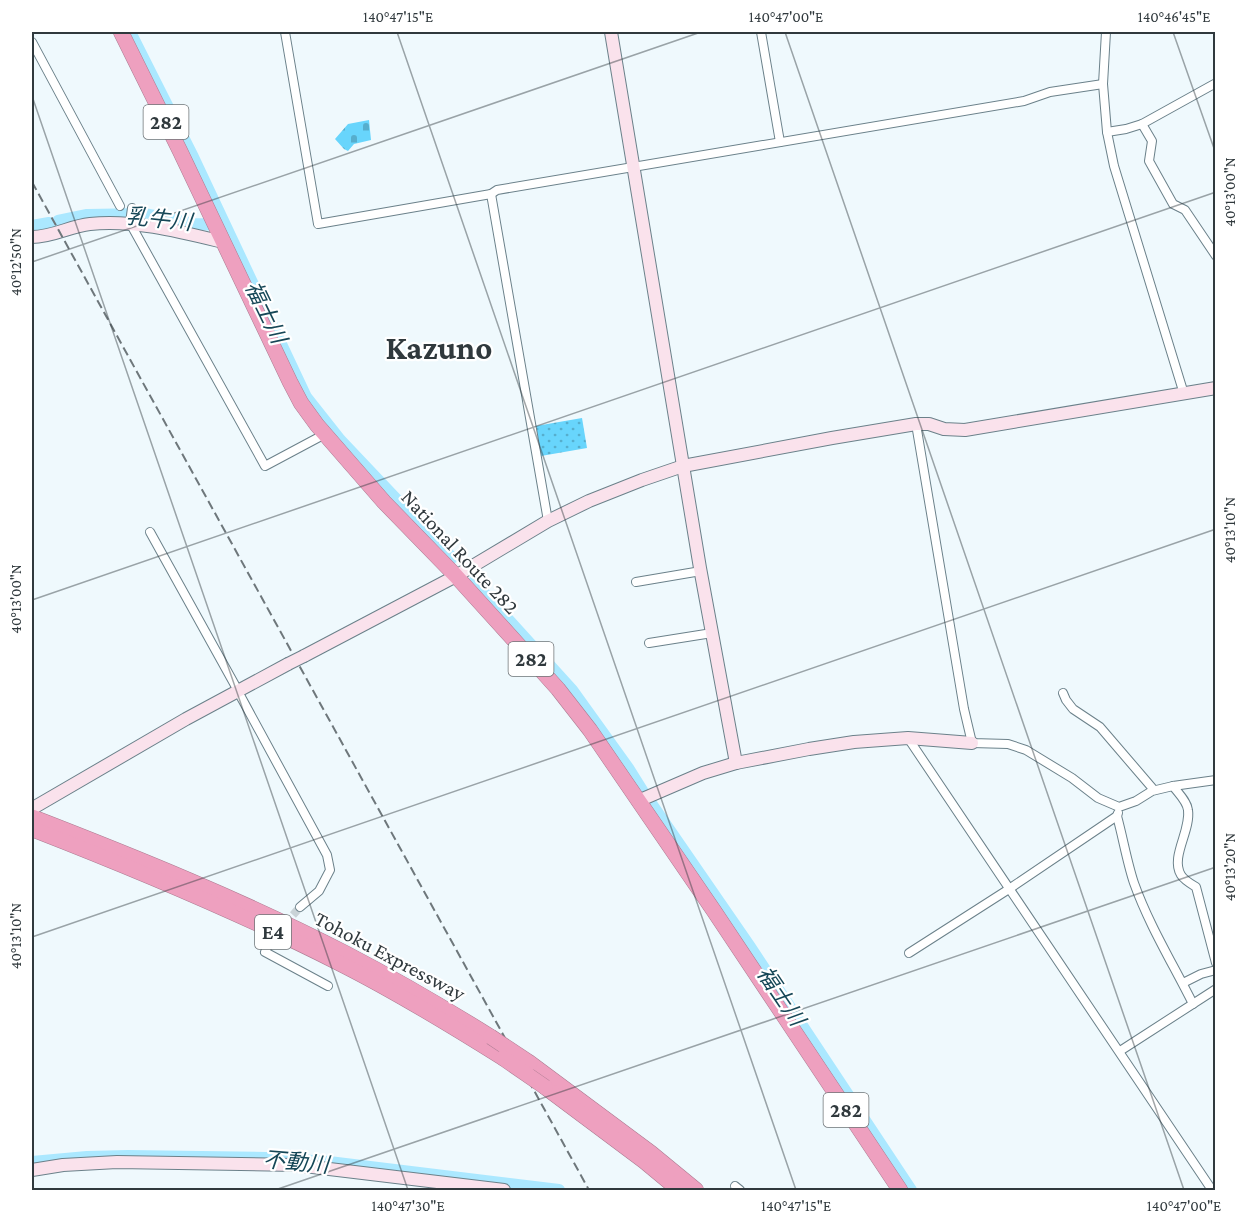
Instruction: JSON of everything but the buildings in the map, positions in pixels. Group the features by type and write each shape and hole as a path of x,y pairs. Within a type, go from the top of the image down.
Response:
{"highway":[{"name":"National Route 282","path":"121,32 301,403 384,502 456,576 558,689 590,730 726,929 900,1191"},
{"name":"Tohoku Expressway","path":"32,812 247,906 344,953 442,1007 530,1063 642,1146 696,1191"},
{"name":"Tohoku Expressway","path":"32,829 243,917 338,963 436,1017 545,1087 644,1161 679,1191"}],"street":[{"path":"285,32 318,224 491,194 498,190 1024,101 1050,92 1103,84"},
{"path":"611,32 701,572 736,763"},
{"path":"761,32 780,142"},
{"path":"1106,32 1103,84 1107,132 1114,166 1184,394"},
{"path":"32,42 120,206"},
{"path":"1107,132 1142,124 1215,83"},
{"path":"1142,124 1152,141 1149,161 1173,204 1185,210 1215,256"},
{"path":"491,194 548,521"},
{"path":"132,208 130,221 265,466 325,434"},
{"path":"32,237 50,235 88,224 130,221 221,239"},
{"path":"32,812 186,719 456,576 548,521 589,501 642,480 683,466 916,424 965,430 1215,388"},
{"path":"916,424 964,709 972,743"},
{"path":"150,532 236,687"},
{"path":"636,582 701,572"},
{"path":"649,643 712,633"},
{"path":"1064,693 1073,709 1100,727 1154,790"},
{"path":"241,697 327,855 330,870 319,891 300,907"},
{"path":"908,738 1212,1191"},
{"path":"638,801 703,773 736,763 854,742 908,738 1008,744 1026,750 1072,778 1118,812 1133,881 1193,1004"},
{"path":"909,953 1009,890 1118,812 1154,790 1215,780"},
{"path":"1173,786 1189,811 1177,865 1181,877 1196,887 1215,963"},
{"path":"269,943 265,952 328,986"},
{"path":"1183,983 1215,970"},
{"path":"1120,1051 1215,989"},
{"path":"845,1108 859,1099"},
{"path":"32,1170 117,1162 296,1165 504,1191"}],"green space":[{"path":"369,120 371,140 354,144 348,151 335,139 348,124"},
{"path":"582,418 587,448 541,456 536,426"}],"waterway":[{"name":"福士川","path":"130,32 193,157 306,397 340,440 452,558"},
{"name":"乳牛川","path":"58,221 87,215 144,214 194,224 223,225"},
{"name":"乳牛川","path":"32,226 49,223"},
{"name":"福士川","path":"474,582 572,690 643,792"},
{"name":"福士川","path":"650,802 750,947 911,1190"},
{"name":"不動川","path":"32,1162 128,1156 266,1158 329,1162 559,1190"}],"tunnel":[{"path":"285,924 300,907"}],"railway":[{"path":"32,182 589,1190"}],"district":[{"name":"Kazuno","path":"439,347"}]}
